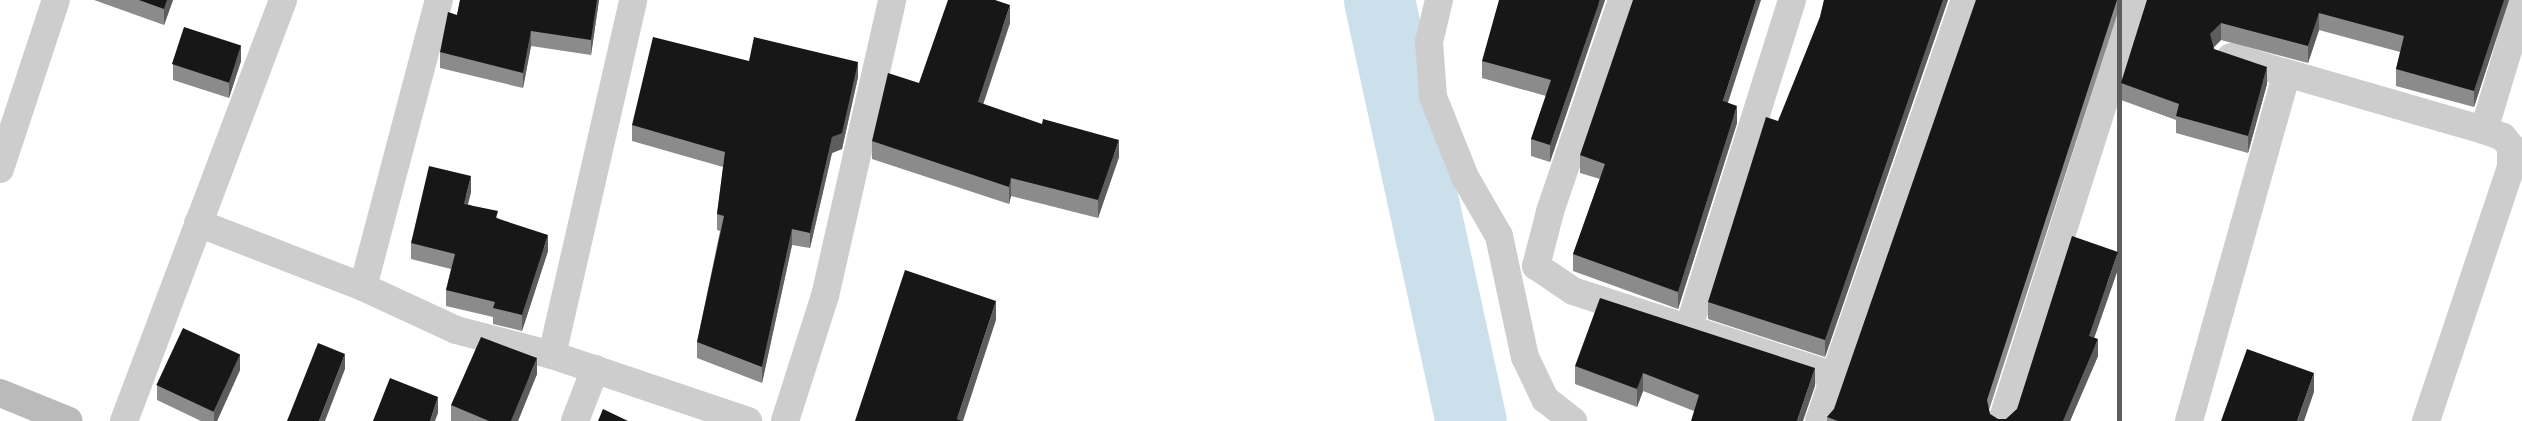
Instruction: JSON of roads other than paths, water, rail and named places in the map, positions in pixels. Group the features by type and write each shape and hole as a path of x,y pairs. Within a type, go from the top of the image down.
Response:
{"main road":[{"path":"0,393 69,421"}],"street":[{"path":"0,169 56,0"},
{"path":"124,421 283,0"},
{"path":"363,287 439,0"},
{"path":"552,354 633,0"},
{"path":"785,421 825,296 892,0"},
{"path":"1439,0 1429,42 1433,97 1466,178 1499,236 1525,357 1545,399 1573,421"},
{"path":"1536,266 1550,212 1622,0"},
{"path":"1689,327 1792,0"},
{"path":"1819,421 1966,0"},
{"path":"2002,421 2136,0"},
{"path":"2484,130 2522,4"},
{"path":"2225,55 2484,130 2503,137 2510,147 2510,167 2426,421"},
{"path":"2189,421 2286,74"},
{"path":"198,223 363,287 456,330 552,354 748,421"},
{"path":"1499,236 1536,266 1573,291 1689,327 1834,376"},
{"path":"575,421 595,369"}],"waterway":[{"path":"1379,0 1471,421"}]}
